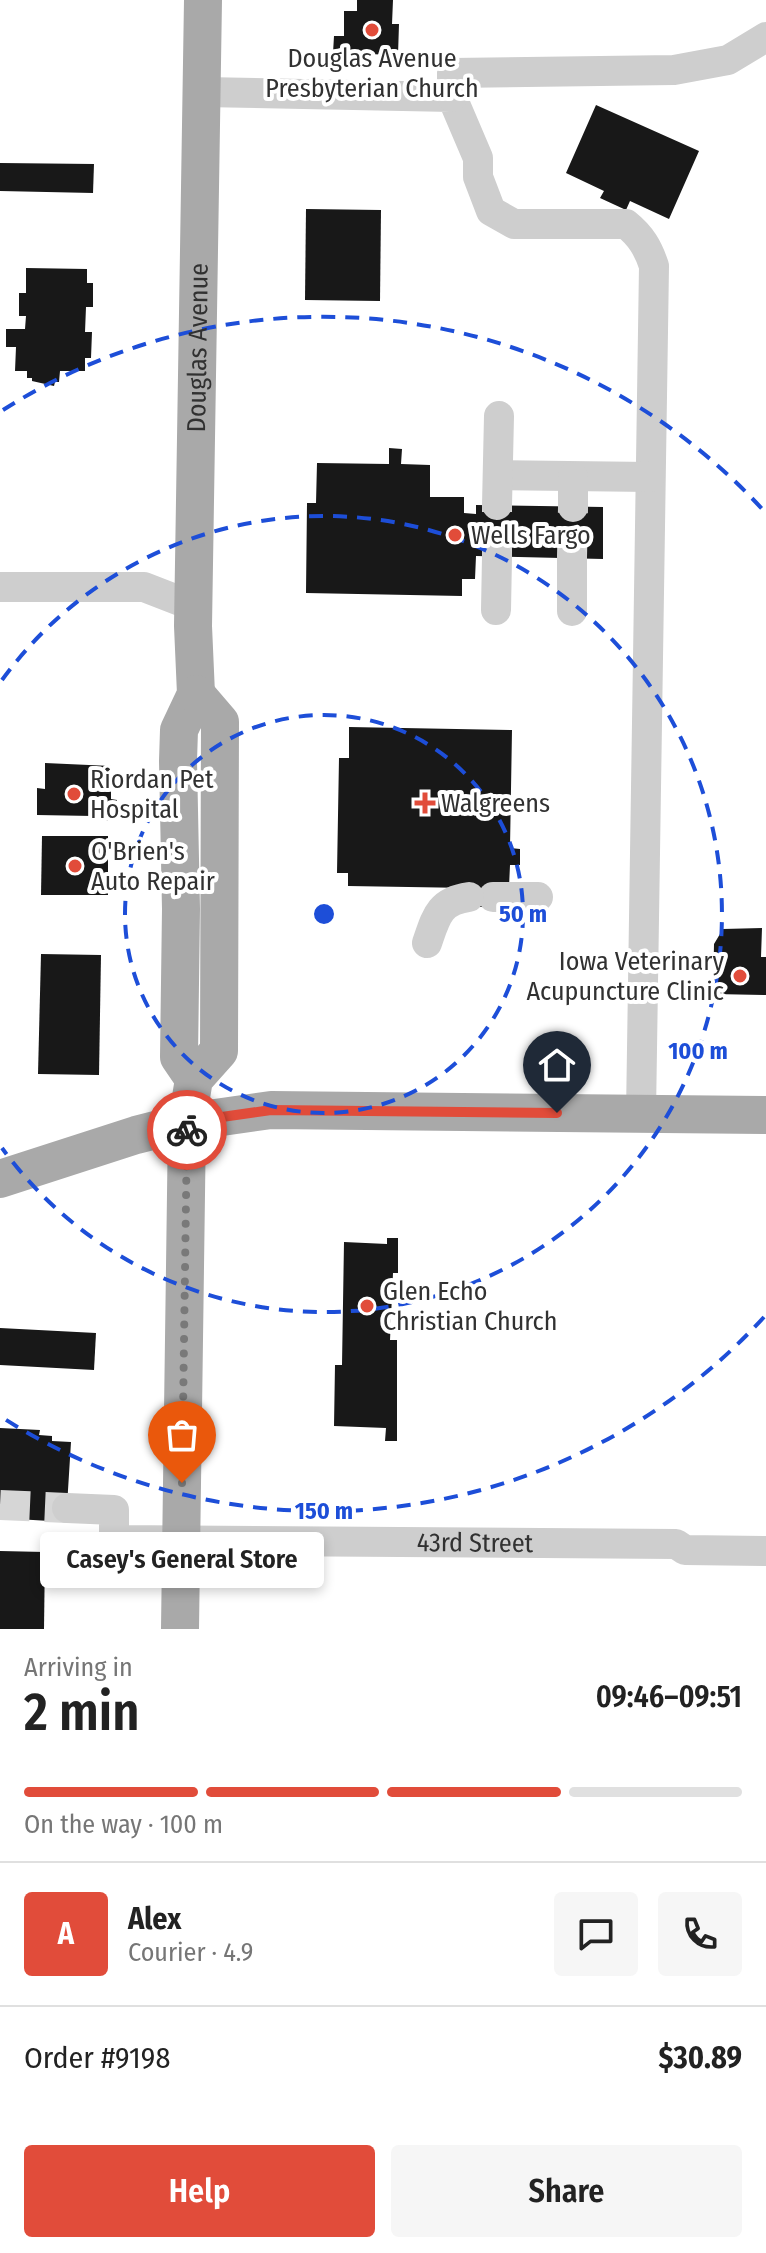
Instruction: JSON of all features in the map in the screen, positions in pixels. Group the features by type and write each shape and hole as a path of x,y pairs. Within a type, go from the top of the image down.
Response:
{"main road":[{"name":"Douglas Avenue","path":"180,1629 187,1122 194,1079 179,1057 181,909 178,761 179,730 196,694 193,606 203,0"},
{"path":"0,1179 85,1150 187,1122 271,1110 766,1115"}],"street":[{"path":"641,1114 654,266 642,240 626,224 514,224 491,211 478,177 478,158 452,97 452,73 674,70 728,60 766,37"},
{"path":"203,92 452,97"},
{"path":"497,505 499,416"},
{"path":"498,475 573,492 650,477"},
{"path":"496,610 497,557"},
{"path":"572,558 572,611"},
{"path":"0,587 144,587 193,606"},
{"path":"427,943 442,908 451,899 538,897"},
{"name":"43rd Street","path":"67,1508 114,1510 114,1540 676,1544 685,1550 766,1551"}],"building":[{"name":"Douglas Avenue Presbyterian Church","path":"357,0 393,0 392,24 399,24 398,55 333,53 334,36 344,36 344,11 357,11"},
{"path":"596,105 699,151 669,219 630,201 626,210 600,198 604,191 566,173"},
{"path":"0,163 94,164 93,193 0,191"},
{"path":"306,209 381,210 380,301 305,300"},
{"path":"26,268 87,269 87,283 93,283 93,307 86,307 85,332 92,332 91,358 85,358 85,371 60,371 59,382 55,382 54,386 32,381 32,378 27,378 27,371 15,371 16,347 6,347 6,329 25,329 26,316 19,316 19,293 26,293"},
{"name":"Wells Fargo","path":"389,448 402,449 401,464 430,465 430,497 464,497 464,513 476,514 476,505 603,507 603,559 476,556 475,579 462,579 462,596 306,593 307,503 316,503 317,463 389,464"},
{"name":"Walgreens","path":"349,727 512,730 510,848 520,849 520,865 510,865 509,887 488,907 475,907 469,888 348,886 348,873 337,873 339,758 349,758"},
{"name":"Riordan Pet Hospital","path":"45,763 111,766 111,799 117,800 117,820 93,821 93,816 37,815 37,788 45,789"},
{"name":"O'Brien's Auto Repair","path":"42,836 108,836 108,895 41,895"},
{"name":"Iowa Veterinary Acupuncture Clinic","path":"762,928 761,957 766,957 766,995 713,994 714,944 723,929"},
{"path":"41,954 101,955 99,1075 38,1074"},
{"name":"Glen Echo Christian Church","path":"387,1238 398,1238 398,1273 393,1273 390,1340 397,1340 397,1441 385,1441 386,1428 334,1426 335,1365 342,1365 344,1242 387,1244"},
{"path":"0,1328 96,1333 94,1370 0,1365"},
{"path":"0,1428 40,1430 39,1435 52,1436 52,1441 71,1442 66,1522 0,1518"},
{"path":"0,1551 45,1552 44,1629 0,1629"}],"tunnel":[{"path":"497,505 497,557"},
{"path":"572,558 573,507"},
{"path":"0,1505 67,1508"}],"way so far":[{"path":"182,1483 187,1130"}],"place":[{"name":"Douglas Avenue Presbyterian Church","path":"372,30"},
{"name":"Wells Fargo","path":"455,535"},
{"name":"Riordan Pet Hospital","path":"74,794"},
{"name":"Walgreens","path":"425,803"},
{"name":"O'Brien's Auto Repair","path":"75,866"},
{"name":"Iowa Veterinary Acupuncture Clinic","path":"740,976"},
{"name":"Glen Echo Christian Church","path":"367,1306"},
{"name":"Casey's General Store","path":"182,1483"}],"route":[{"path":"187,1130 187,1122 271,1110 557,1113"}]}
